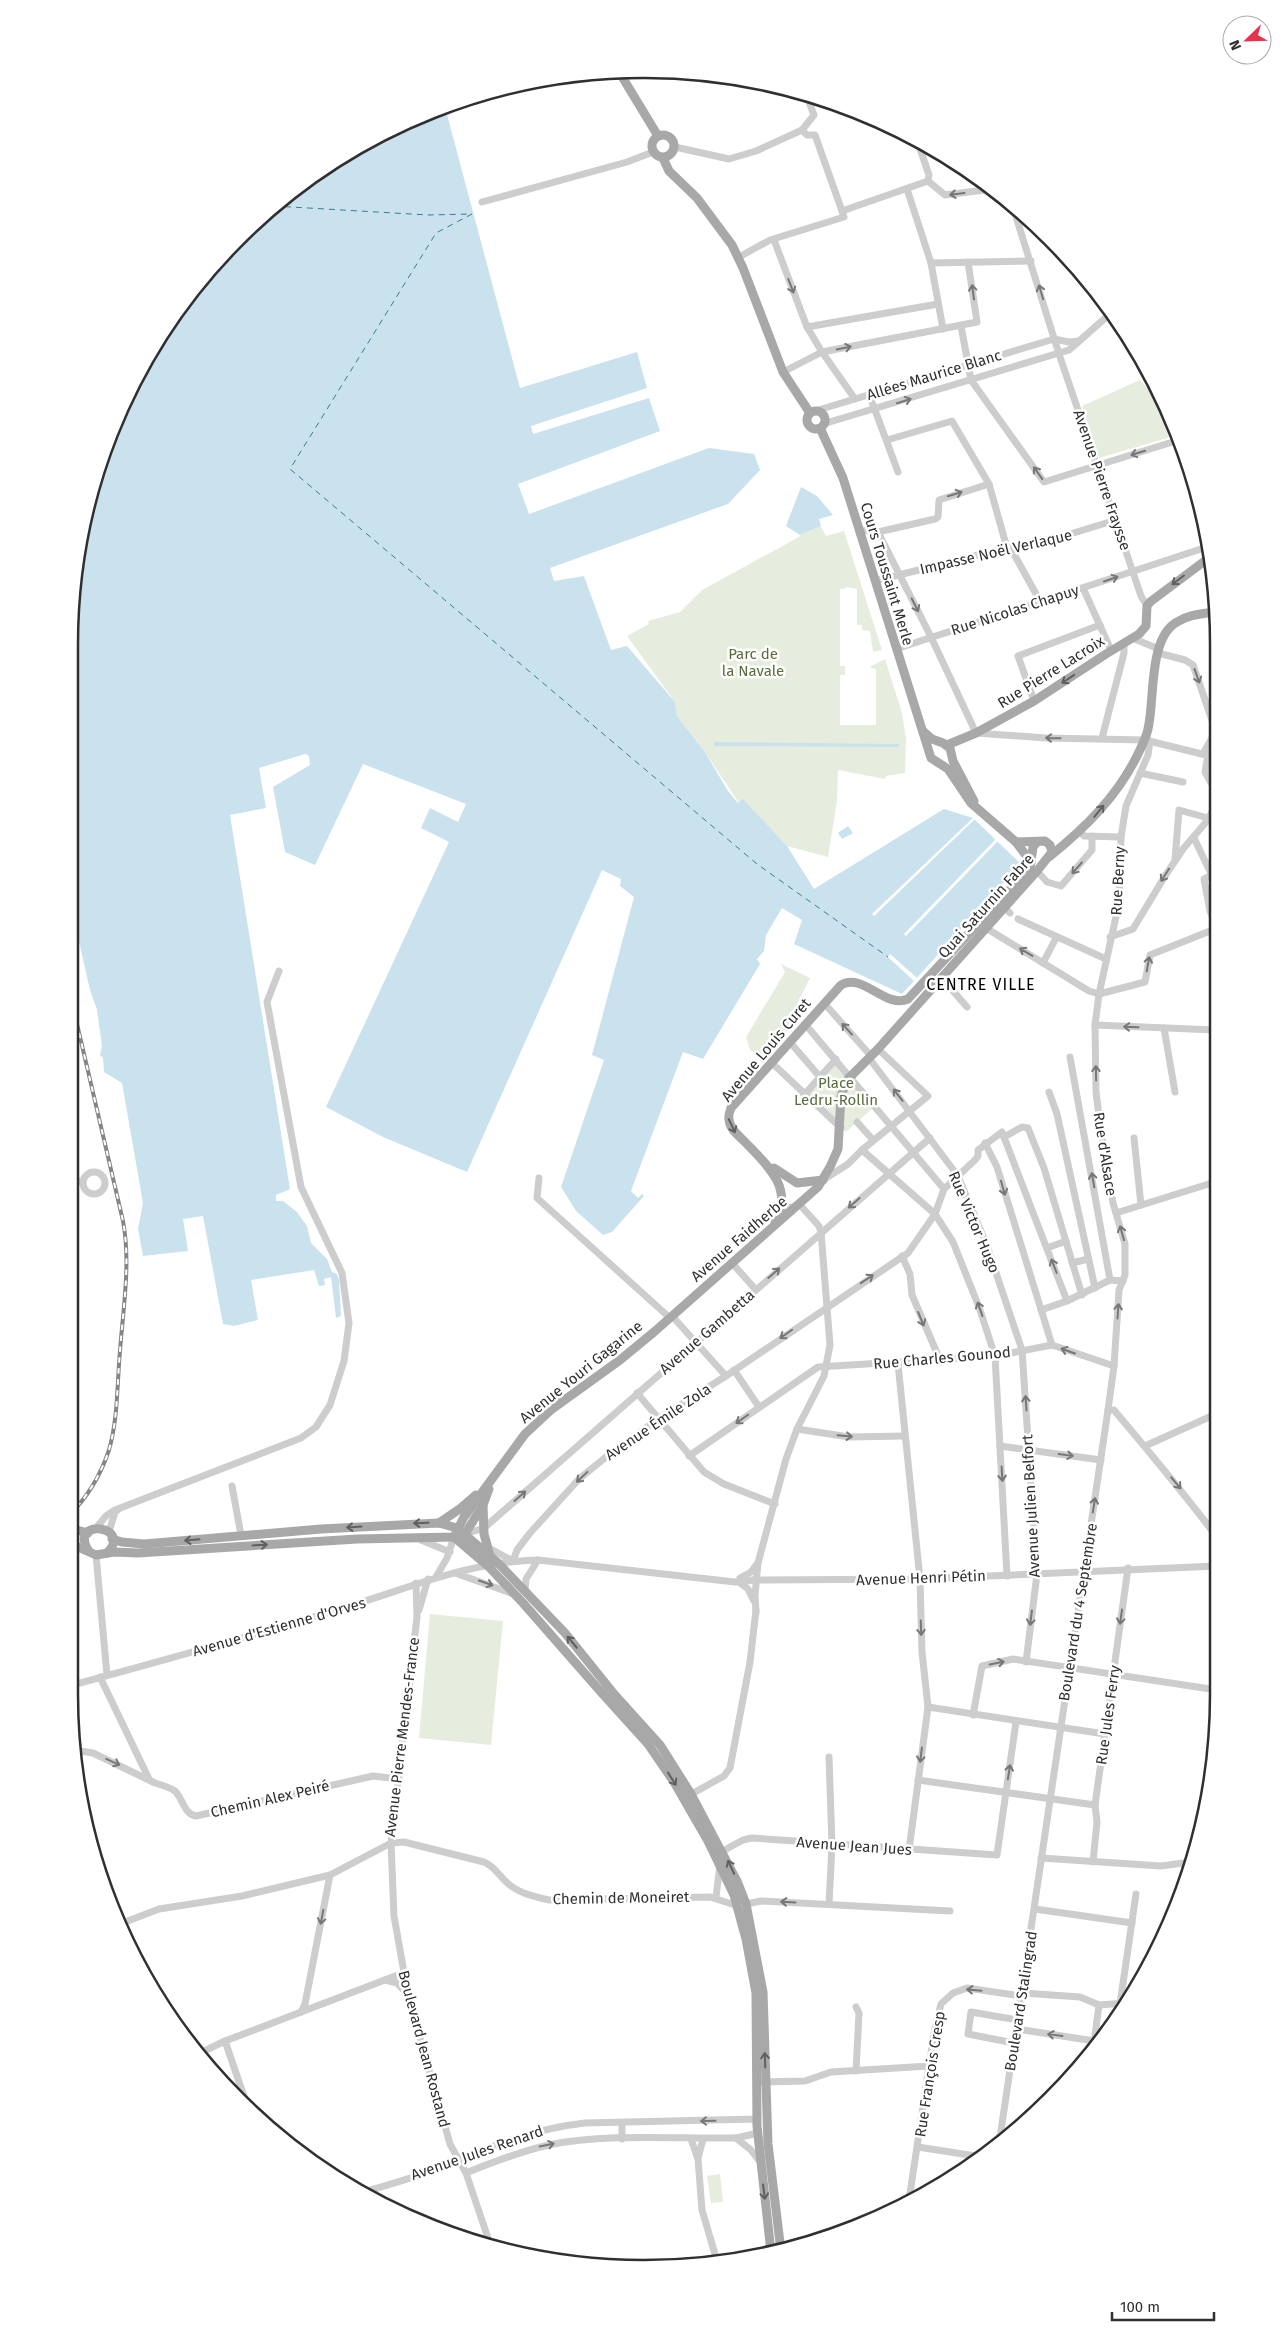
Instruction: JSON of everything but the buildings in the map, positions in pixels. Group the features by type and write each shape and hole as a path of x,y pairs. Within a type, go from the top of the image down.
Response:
{"main road":[{"path":"626,78 658,136"},
{"path":"658,136 670,137 675,147 670,156 663,158"},
{"path":"658,136 652,145 653,152 663,158 669,171 711,216 739,257 783,372 812,412 823,415 822,426 813,428 807,423 807,418 812,412"},
{"name":"Cours Toussaint Merle","path":"822,426 843,478 930,752"},
{"path":"1147,606 1155,597 1204,562"},
{"name":"Rue Pierre Lacroix","path":"943,744 976,733 1034,701 1128,640 1146,626 1147,606"},
{"path":"1158,651 1162,639 1170,627 1184,618 1208,613"},
{"name":"Quai Saturnin Fabre","path":"850,1076 878,1049 986,928 1007,910 1050,856 1092,821 1123,782 1148,740 1158,651"},
{"path":"923,730 943,744 951,754 978,807"},
{"path":"943,744 933,745 930,752 931,758 948,769 964,795 1032,857 1043,860 1050,856 1052,848 1048,842 1043,840 1037,842 1016,842"},
{"path":"939,763 945,762 951,754"},
{"path":"1032,857 1033,847 1037,842"},
{"name":"Quai Saturnin Fabre","path":"844,982 861,985 891,999 902,1001 908,999 1030,868 1032,857"},
{"name":"Avenue Louis Curet","path":"823,1180 813,1183 796,1183 791,1181 764,1161 733,1131 729,1119 731,1108 789,1041 844,982"},
{"name":"Avenue Faidherbe","path":"671,1317 800,1204 823,1180 838,1149 841,1128 841,1096 850,1076"},
{"name":"Avenue Louis Curet","path":"764,1161 780,1182 782,1191 781,1210 772,1227"},
{"name":"Avenue Youri Gagarine","path":"455,1532 525,1434 552,1410 620,1360 671,1317"},
{"name":"Avenue Youri Gagarine","path":"464,1534 483,1505 494,1477"},
{"name":"Avenue Youri Gagarine","path":"439,1523 461,1508 494,1477"},
{"path":"483,1505 484,1528 490,1556"},
{"path":"92,1553 85,1540 88,1533 96,1528 122,1542 144,1544 241,1535 439,1523 455,1532 516,1595 648,1744 687,1796"},
{"path":"78,1530 88,1533"},
{"path":"78,1547 92,1553 138,1553 455,1532 464,1534 500,1564 565,1633 614,1694 660,1745 719,1852 742,1905 763,1992 766,2082 761,2125 760,2162 770,2245"},
{"path":"107,1553 112,1546 110,1535"},
{"path":"719,1852 720,1865 742,1905 756,1994 756,2082 761,2125 768,2144 780,2242"}],"street":[{"path":"675,147 729,159 756,151 802,130 814,115 809,103"},
{"path":"739,257 770,240 844,217 815,135 807,135 802,130"},
{"path":"920,150 929,175 928,181"},
{"path":"482,202 627,162 653,152"},
{"path":"842,211 928,181"},
{"path":"928,181 945,195 984,191"},
{"path":"907,188 931,263 943,329"},
{"name":"Avenue Pierre Fraysse","path":"1018,219 1059,354 1141,596 1147,606"},
{"path":"774,240 807,327 855,399"},
{"path":"931,263 1031,261"},
{"path":"783,372 822,352 977,322 968,262"},
{"path":"807,327 938,304"},
{"name":"Allées Maurice Blanc","path":"822,426 1059,354 1069,350 1106,317"},
{"path":"961,326 971,380 1044,482 1172,442"},
{"path":"1054,339 1068,342 1079,341"},
{"name":"Allées Maurice Blanc","path":"812,412 1054,339"},
{"path":"869,394 898,472"},
{"path":"887,440 952,421 989,484 1008,547 1040,601"},
{"path":"859,531 874,530 878,532 938,518 939,500 989,484"},
{"name":"Impasse Noël Verlaque","path":"875,581 1008,547 1067,535 1116,520"},
{"path":"878,532 932,637 976,733 1046,738 1148,740 1208,755 1206,772 1210,780"},
{"name":"Rue Nicolas Chapuy","path":"896,649 1201,548"},
{"path":"1082,588 1112,650"},
{"path":"1034,701 1018,656 1100,626"},
{"path":"1102,738 1128,640 1185,660 1192,665 1210,705"},
{"name":"Rue Berny","path":"1106,959 1119,903 1121,837 1126,806 1148,755 1148,740"},
{"path":"1140,773 1183,782"},
{"path":"1175,861 1179,810 1208,818"},
{"path":"1110,937 1133,929 1175,861 1210,815"},
{"path":"1080,830 1084,836 1121,837"},
{"path":"1037,872 1047,882 1061,886 1092,850 1092,836"},
{"path":"1194,838 1210,872"},
{"path":"1210,878 1204,879 1210,911"},
{"path":"1018,919 1056,938 1106,959"},
{"path":"986,928 1089,991 1099,994 1145,982 1150,955 1210,931"},
{"path":"1043,963 1056,938"},
{"name":"Rue d'Alsace","path":"1106,959 1095,1025 1096,1092 1116,1213 1125,1244 1125,1275 1119,1290 1114,1366"},
{"path":"96,1528 106,1516 119,1508 306,1435 323,1418 330,1405 344,1361 349,1324 342,1273 301,1187 267,1002 278,971"},
{"path":"941,977 967,1007"},
{"name":"Rue Victor Hugo","path":"824,1003 870,1057 958,1176 986,1243 1022,1350"},
{"path":"805,1024 944,1189 978,1156 978,1150 985,1143 1022,1127 1028,1128 1044,1168 1082,1295"},
{"path":"1095,1025 1210,1030"},
{"path":"1164,1028 1175,1092"},
{"path":"789,1041 820,1077"},
{"path":"823,1180 848,1164 873,1140 928,1096 878,1049"},
{"path":"1070,1057 1110,1280"},
{"path":"804,1095 836,1059"},
{"path":"771,1062 841,1128"},
{"path":"1049,1092 1058,1114 1095,1288"},
{"path":"857,1122 873,1140"},
{"path":"1003,1134 1068,1301"},
{"name":"Avenue Gambetta","path":"484,1528 930,1138"},
{"path":"1134,1138 1141,1205"},
{"path":"985,1143 998,1167 1052,1346"},
{"path":"862,1150 935,1214 954,1242 979,1307 995,1356 1007,1576"},
{"path":"539,1178 537,1198 671,1317 726,1376"},
{"path":"78,1181 82,1182"},
{"path":"1116,1213 1210,1184"},
{"name":"Avenue Émile Zola","path":"512,1561 530,1532 579,1479 658,1419 726,1376 908,1253 935,1214 944,1189"},
{"path":"687,1796 724,1776 730,1768 750,1662 759,1596 757,1580 765,1543 786,1459 797,1429 827,1366 830,1345 821,1232 819,1226 800,1204 781,1210"},
{"path":"1047,1248 1066,1241"},
{"path":"902,1256 910,1274 912,1295 940,1360"},
{"path":"1072,1263 1088,1259"},
{"path":"732,1263 756,1290"},
{"path":"1041,1310 1082,1295 1110,1280 1123,1281"},
{"name":"Rue Charles Gounod","path":"827,1366 898,1364 995,1356 1052,1346 1114,1366"},
{"name":"Avenue Julien Belfort","path":"1022,1350 1037,1574 1026,1662"},
{"path":"898,1364 920,1579 922,1652 928,1707 909,1850"},
{"path":"689,1456 807,1374 818,1367 827,1366"},
{"name":"Boulevard du 4 Septembre","path":"1042,1858 1049,1799 1114,1366"},
{"path":"734,1370 760,1407"},
{"path":"637,1393 704,1472 724,1484 775,1504"},
{"path":"1108,1410 1114,1410 1180,1487 1210,1528"},
{"path":"1145,1446 1210,1417"},
{"path":"797,1429 849,1437 905,1436"},
{"path":"1000,1446 1101,1460"},
{"path":"232,1486 241,1535"},
{"path":"110,1535 115,1512 119,1508"},
{"path":"464,1534 484,1528"},
{"path":"436,1577 450,1552 455,1532"},
{"path":"409,1536 432,1543 450,1552"},
{"path":"756,1613 758,1563 765,1543"},
{"path":"487,1547 512,1561"},
{"path":"92,1553 104,1676 138,1756 150,1779"},
{"path":"488,1566 490,1556"},
{"path":"525,1590 526,1579 538,1560"},
{"name":"Avenue d'Estienne d'Orves","path":"78,1683 343,1608 428,1579 512,1561 538,1560"},
{"name":"Avenue Henri Pétin","path":"538,1560 739,1580 920,1579 1007,1576 1128,1568 1210,1566"},
{"path":"755,1604 748,1589 739,1580 751,1572 758,1563"},
{"name":"Rue Jules Ferry","path":"1093,1862 1097,1822 1095,1805 1128,1568"},
{"path":"455,1573 516,1595"},
{"path":"417,1618 428,1579"},
{"path":"416,1583 417,1618"},
{"name":"Avenue Pierre Mendes-France","path":"126,1921 159,1909 242,1896 330,1875 391,1843 417,1618"},
{"path":"973,1714 982,1666 1012,1659 1114,1676 1210,1689"},
{"path":"928,1707 1016,1722 1105,1734"},
{"path":"1006,1793 1016,1722"},
{"name":"Chemin Alex Peiré","path":"81,1751 93,1753 128,1768 176,1792 187,1812 193,1816 373,1776 399,1779"},
{"path":"128,1768 138,1756"},
{"path":"829,1758 832,1845 829,1904"},
{"path":"918,1780 1095,1805"},
{"name":"Avenue Jean Jues","path":"719,1852 743,1840 752,1838 997,1855 1006,1793"},
{"name":"Chemin de Moneiret","path":"391,1843 404,1842 484,1862 492,1865 510,1886 522,1893 549,1900 716,1897 742,1905"},
{"name":"Boulevard Jean Rostand","path":"391,1843 394,1916 408,1995 450,2144 466,2173 487,2237"},
{"path":"1042,1858 1161,1866 1183,1863"},
{"name":"Boulevard Stalingrad","path":"1000,2133 1042,1858"},
{"path":"716,1897 720,1865"},
{"path":"301,2012 305,2004 330,1875"},
{"path":"1124,1992 1136,1894"},
{"path":"742,1905 761,1901 950,1911"},
{"path":"1035,1909 1132,1923"},
{"path":"205,2051 225,2041 403,1973"},
{"path":"385,1980 396,1983 408,1995"},
{"path":"308,1984 311,1999 320,2004"},
{"name":"Rue François Cresp","path":"910,2192 929,2066 941,2004 953,1993 967,1988 1022,1995 1080,1998 1099,2005"},
{"path":"1098,2032 1099,2005 1116,2004"},
{"path":"856,2007 859,2013 856,2071"},
{"path":"1014,2043 968,2034 971,2012 1018,2020"},
{"path":"1016,2029 1091,2040"},
{"path":"225,2041 243,2094"},
{"path":"756,2082 805,2081 831,2072 929,2066"},
{"name":"Avenue Jules Renard","path":"371,2190 458,2160 509,2139 534,2132 585,2123 761,2125"},
{"path":"622,2123 622,2139"},
{"name":"Avenue Jules Renard","path":"466,2173 520,2152 551,2144 622,2139 736,2138 761,2125"},
{"path":"736,2138 751,2150 760,2162"},
{"path":"691,2139 698,2159 702,2210 715,2255"},
{"path":"698,2159 703,2139"},
{"path":"918,2147 971,2155"}],"green space":[{"path":"1140,380 1150,390 1170,437 1099,458 1082,406"},
{"name":"Parc de la Navale","path":"821,526 826,536 844,531 882,650 873,652 870,631 862,630 862,625 857,625 857,589 846,587 845,589 840,589 840,666 845,666 845,675 840,675 840,725 876,725 876,669 871,668 871,666 885,659 902,713 906,739 905,773 886,776 885,779 838,770 837,801 828,857 787,846 743,800 739,803 705,752 677,716 675,702 627,636 649,624 648,621 680,612 702,590 800,535"},
{"path":"781,964 810,978 793,1012 798,1020 762,1059 750,1050 746,1037 785,972"},
{"name":"Place Ledru-Rollin","path":"836,1059 875,1106 846,1132 807,1093"},
{"path":"430,1614 503,1621 491,1745 419,1738"},
{"path":"720,2174 723,2202 711,2203 707,2176"}],"water":[{"path":"447,114 520,388 637,352 647,388 531,426 533,434 649,398 660,431 518,484 529,514 709,448 754,454 760,470 728,504 550,568 554,581 584,576 611,650 627,646 675,702 677,716 705,752 728,791 738,803 743,799 787,846 814,889 944,809 973,818 1021,864 902,994 794,944 802,920 782,908 766,935 764,951 757,959 760,964 703,1059 683,1052 631,1191 638,1198 642,1194 644,1196 612,1232 603,1235 576,1211 561,1187 604,1060 592,1055 634,897 620,886 621,879 602,870 467,1172 383,1137 326,1107 449,842 421,828 430,808 458,822 466,804 363,764 315,865 285,852 273,787 310,765 309,756 305,754 259,768 266,808 230,815 290,1189 276,1195 276,1201 283,1201 297,1212 307,1226 311,1243 327,1259 332,1272 337,1274 341,1316 336,1318 331,1277 324,1279 325,1285 319,1286 314,1270 251,1280 258,1320 234,1326 223,1324 203,1216 183,1219 188,1251 143,1256 138,1229 143,1203 122,1083 104,1072 103,1058 100,1055 102,1046 97,1010 90,990 78,937 79,606 88,533 97,497 121,427 153,360 173,329 194,299 243,243 299,194 329,173 393,136"},
{"path":"801,487 817,496 833,515 819,519 821,526 800,535 786,526"},
{"path":"714,742 899,744 899,747 714,746"},
{"path":"848,826 853,833 842,839 838,833"}],"pier":[{"path":"973,818 975,819 874,916 872,914"},
{"path":"996,839 998,841 906,936 904,934"},
{"path":"890,954 917,978 914,981 888,957"}],"ferry route":[{"path":"284,207 428,215 472,214 436,233 290,469 757,864 888,957"}],"railway":[{"path":"78,1028 123,1221 126,1270 117,1401 112,1438 98,1477 78,1505"}],"district":[{"name":"CENTRE VILLE","path":"981,984"}]}
